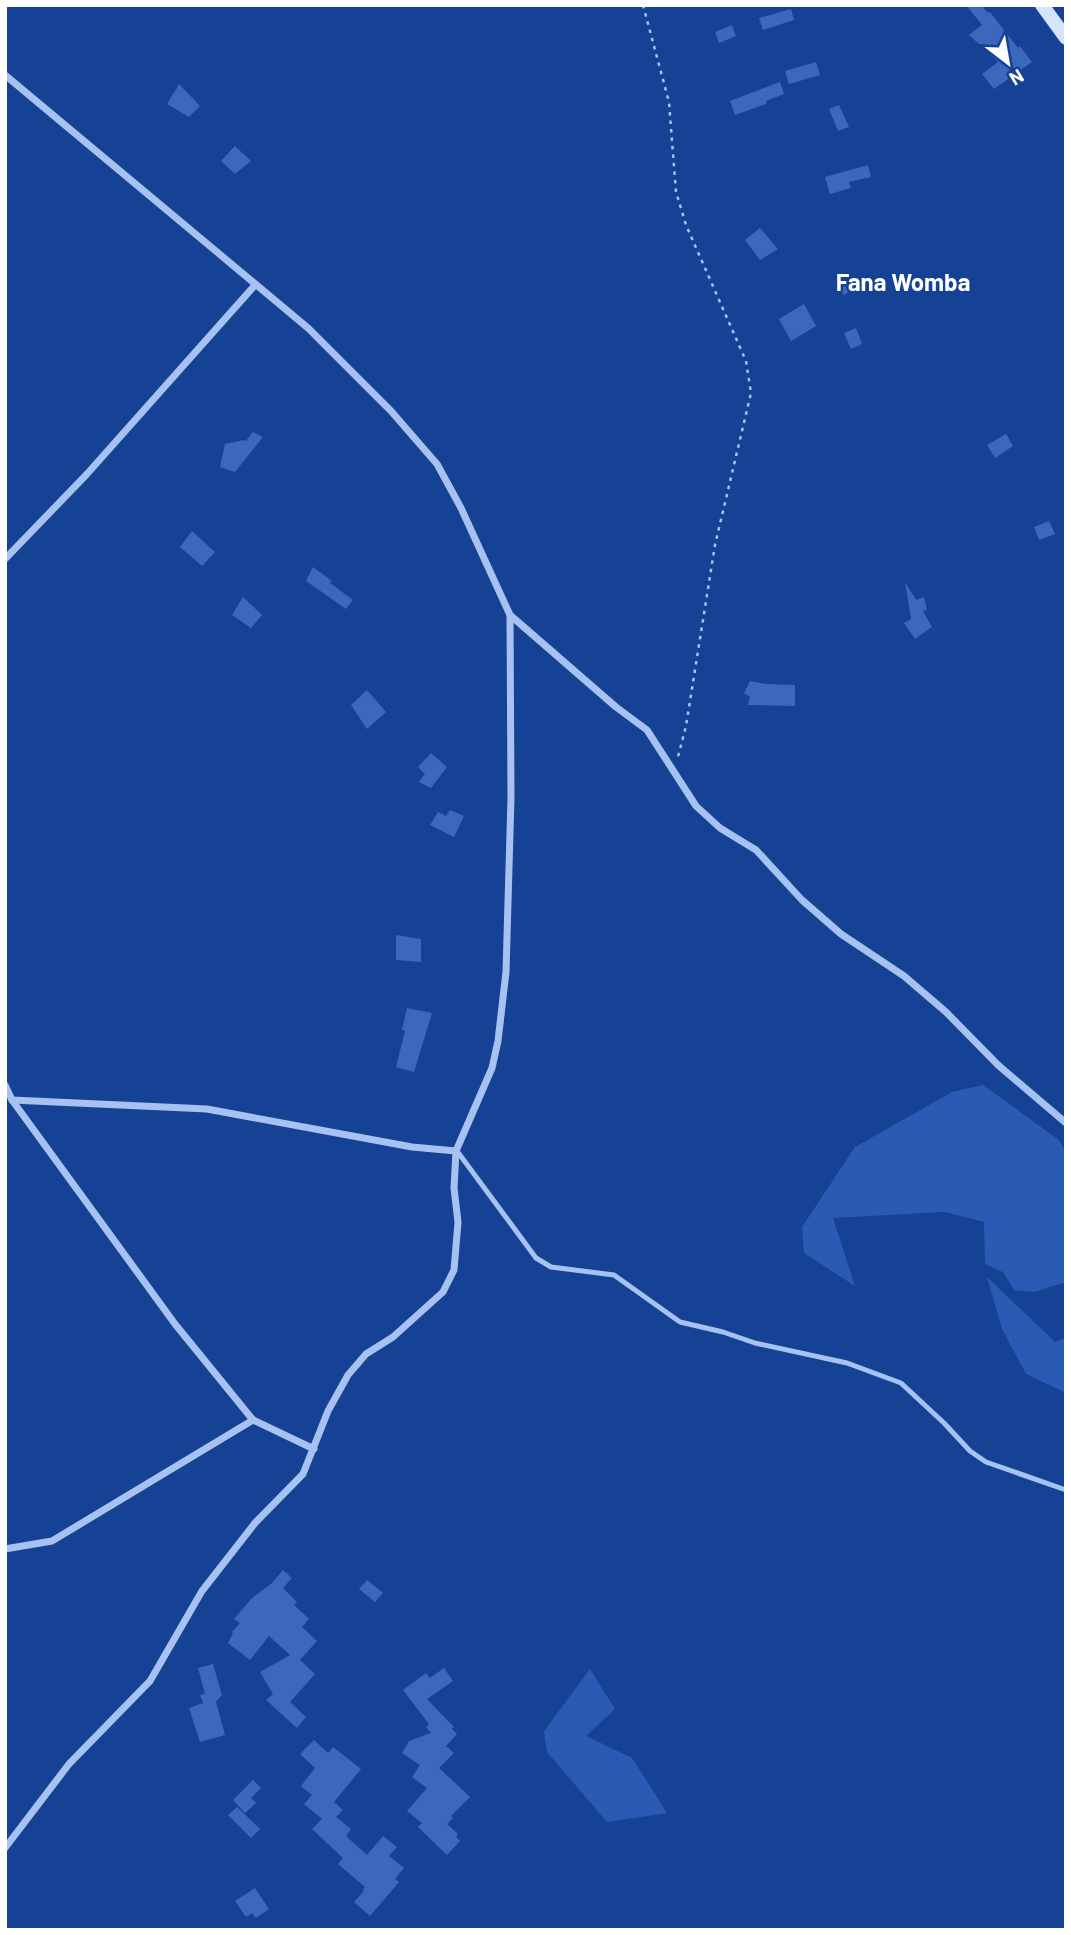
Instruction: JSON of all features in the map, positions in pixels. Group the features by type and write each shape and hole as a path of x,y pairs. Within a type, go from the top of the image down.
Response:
{"main road":[{"path":"1042,5 1066,37"}],"street":[{"path":"5,75 308,328 391,411 437,464 461,508 510,615 616,708 647,730 696,806 720,828 757,850 802,900 841,934 904,976 946,1012 998,1065 1066,1123"},
{"path":"5,559 87,474 255,285"},
{"path":"5,1848 69,1765 150,1681 202,1591 255,1523 303,1474 328,1410 348,1375 366,1354 394,1336 443,1292 454,1270 458,1222 454,1188 456,1151 492,1068 506,972 511,798 510,615"},
{"path":"5,1084 12,1100 176,1324 253,1420 314,1449"},
{"path":"12,1100 207,1109 412,1147 456,1151"},
{"path":"5,1549 52,1541 253,1420"}],"lane":[{"path":"456,1151 536,1258 551,1267 614,1275 680,1322 755,1343 847,1363 901,1383 978,1457 1003,1469 1066,1490"}],"path":[{"path":"643,5 669,102 676,192 686,225 746,361 751,393 715,545 686,726 674,771"}],"shaded area":[{"path":"983,1085 1059,1140 1066,1152 1066,1282 1034,1292 1014,1290 1003,1272 985,1264 984,1222 945,1212 833,1218 855,1286 804,1253 802,1227 855,1147 952,1092"},
{"path":"987,1277 1055,1342 1066,1337 1066,1393 1026,1374 1002,1329"},
{"path":"590,1669 615,1709 586,1736 632,1758 667,1813 607,1822 547,1752 544,1731"}],"building":[{"path":"966,5 981,5 990,12 1032,62 994,89 982,74 998,62 969,35 982,25"},
{"path":"791,9 794,20 763,30 759,18"},
{"path":"732,25 736,36 719,43 715,32"},
{"path":"816,62 820,75 789,84 785,71"},
{"path":"780,82 784,94 766,101 766,104 735,115 730,101"},
{"path":"179,84 200,106 189,117 167,104"},
{"path":"839,105 849,127 838,131 829,109"},
{"path":"235,146 251,161 235,174 221,161"},
{"path":"868,165 871,177 849,182 851,188 830,194 825,177"},
{"path":"760,228 778,249 760,260 745,240"},
{"path":"846,272 857,285 844,295 834,282"},
{"path":"804,304 816,326 791,341 779,319"},
{"path":"856,328 862,344 851,349 844,333"},
{"path":"253,432 263,437 235,472 220,467 225,444 246,441"},
{"path":"1006,434 1013,446 995,458 987,445"},
{"path":"1049,521 1055,534 1039,540 1034,527"},
{"path":"192,531 215,552 202,566 180,547"},
{"path":"313,567 353,600 346,609 306,581"},
{"path":"905,582 916,600 924,597 927,610 923,611 932,627 915,639 904,623 911,619"},
{"path":"243,597 262,615 251,628 232,615"},
{"path":"750,681 795,685 795,706 748,705 750,697 744,693"},
{"path":"367,690 386,712 367,729 351,705"},
{"path":"431,753 447,767 431,788 419,782 425,774 418,767"},
{"path":"450,810 464,816 454,837 430,825 438,812 446,816"},
{"path":"396,935 421,939 421,962 396,960"},
{"path":"407,1008 432,1013 414,1072 396,1067 405,1031 402,1030"},
{"path":"283,1570 292,1578 283,1588 297,1602 294,1605 309,1619 302,1627 317,1641 300,1660 315,1674 290,1702 306,1717 297,1728 266,1700 273,1694 260,1672 290,1655 269,1636 250,1660 228,1643 232,1632 240,1623 234,1619 252,1598 272,1583"},
{"path":"367,1580 383,1593 375,1602 359,1589"},
{"path":"213,1664 222,1695 216,1702 225,1735 200,1742 189,1708 203,1703 200,1695 205,1694 198,1668"},
{"path":"444,1668 453,1681 427,1699 454,1727 452,1729 457,1734 446,1746 454,1753 439,1768 470,1797 451,1816 453,1818 447,1824 458,1834 456,1837 460,1841 447,1855 418,1827 422,1823 407,1811 427,1788 412,1777 420,1765 402,1753 409,1741 431,1733 426,1727 429,1724 403,1690 426,1673 430,1678"},
{"path":"314,1740 328,1753 333,1747 361,1769 334,1802 343,1810 336,1817 351,1829 346,1836 367,1855 383,1836 397,1847 389,1856 404,1868 395,1879 399,1882 370,1916 354,1902 365,1887 338,1864 343,1858 312,1829 322,1819 304,1804 312,1795 301,1786 315,1768 300,1754"},
{"path":"253,1780 261,1788 251,1798 256,1803 245,1813 233,1800"},
{"path":"237,1807 260,1829 251,1838 228,1815"},
{"path":"255,1888 269,1909 256,1918 252,1913 246,1917 235,1901"}],"district":[{"name":"Fana Womba","path":"903,283"}]}
